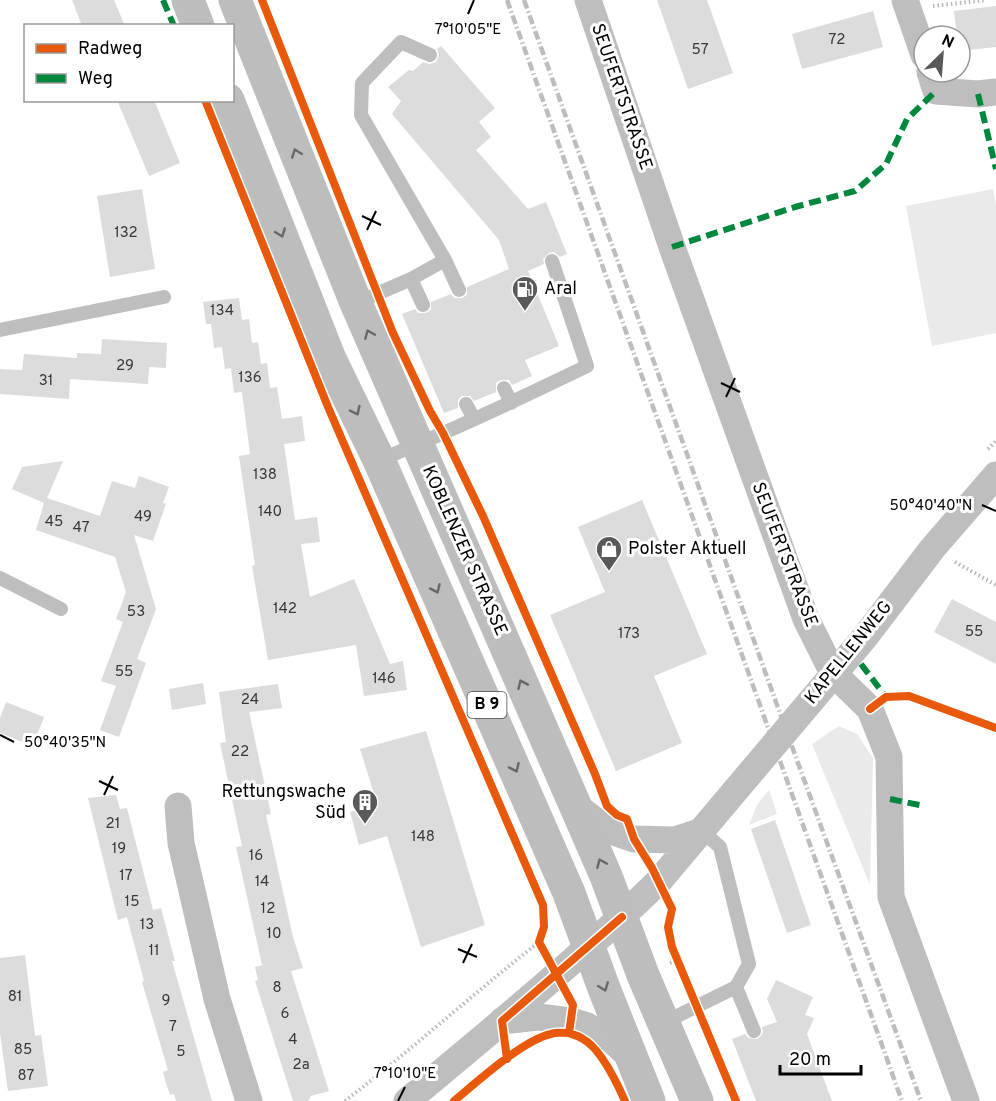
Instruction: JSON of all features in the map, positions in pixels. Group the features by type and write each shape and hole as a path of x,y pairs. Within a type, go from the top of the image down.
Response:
{"main road":[{"path":"188,0 197,24"},
{"name":"KOBLENZER STRASSE","path":"236,0 356,303 576,806 622,917 643,975 698,1101"},
{"name":"B 9","path":"229,102 330,359 380,460 564,881 630,1057 649,1101"}],"street":[{"name":"SEUFERTSTRASSE","path":"588,0 672,247 806,619 833,673 870,709 889,757 891,897 966,1101"},
{"path":"906,4 913,24"},
{"path":"934,84 936,91 978,94 996,92"},
{"name":"KAPELLENWEG","path":"407,1101 622,917 659,881 865,637 932,549 996,475"},
{"path":"178,806 181,843 214,988 249,1101"},
{"path":"576,806 608,830 634,838 675,840 702,831"},
{"path":"502,1021 538,1017 571,1021 587,1026 612,1040 630,1057"}],"lane":[{"path":"430,56 401,42 362,83 361,115 445,260 459,290"},
{"path":"356,303 411,279 445,260"},
{"path":"380,460 511,403 587,366 552,261"},
{"path":"411,279 423,305"},
{"path":"0,330 164,297"},
{"path":"504,388 511,403"},
{"path":"466,404 474,419"},
{"path":"0,578 61,609"},
{"path":"663,1023 736,987 749,964 720,847 702,831"},
{"path":"736,987 754,1030"}],"path":[{"path":"906,4 986,0"},
{"path":"932,549 996,585"},
{"path":"345,1101 539,942"}],"shaded area":[{"path":"993,189 996,204 996,333 932,346 906,206"},
{"path":"839,726 857,734 873,758 870,885 812,744"},
{"path":"769,790 777,814 749,825 757,805"}],"building":[{"path":"72,0 114,0 124,24 81,24"},
{"path":"657,0 707,0 733,73 688,89"},
{"path":"996,6 996,47 972,50 972,24 956,24 954,11"},
{"path":"873,11 883,47 802,69 792,34"},
{"path":"441,46 495,108 479,122 491,137 476,150 528,209 546,202 567,254 560,257 554,252 549,253 543,259 544,264 528,271 559,346 525,360 532,376 512,385 509,380 501,380 496,383 496,392 474,401 470,396 462,396 458,400 458,408 444,413 402,314 415,309 418,313 426,313 431,310 431,302 451,294 454,298 462,298 467,295 467,287 509,269 499,240 392,114 401,101 388,87 423,62 430,64 436,62 439,55 437,49"},
{"path":"118,102 155,102 180,163 149,176"},
{"path":"142,189 155,269 110,277 97,196"},
{"path":"239,298 242,320 249,319 252,343 258,342 261,364 267,363 270,388 277,387 282,419 302,416 305,441 284,444 295,520 317,517 320,542 301,544 310,597 354,579 390,664 403,661 407,690 364,696 356,645 268,660 252,566 255,565 239,456 250,454 242,392 234,393 231,368 225,369 222,347 214,348 211,324 206,324 203,302"},
{"path":"102,339 167,343 166,368 149,367 148,384 70,379 69,399 0,394 0,369 22,370 24,354 77,358 77,353 101,354"},
{"path":"63,461 47,498 100,516 112,481 135,488 139,476 169,487 163,503 166,504 153,541 134,535 156,609 137,659 146,663 119,737 100,730 116,686 101,681 123,622 116,619 126,592 115,557 36,530 44,503 12,489 22,467"},
{"path":"642,500 707,654 654,676 682,743 616,771 550,615 605,592 578,527"},
{"path":"952,599 996,622 996,664 934,632"},
{"path":"203,683 206,704 172,710 169,689"},
{"path":"278,684 282,708 249,712 271,814 266,815 293,937 303,968 291,971 329,1091 311,1096 308,1101 293,1101 255,981 258,980 255,967 262,965 236,847 242,846 220,743 226,742 219,692"},
{"path":"6,702 44,717 33,746 0,733 0,718"},
{"path":"426,731 485,925 421,947 387,836 359,845 350,812 377,803 360,749"},
{"path":"116,795 120,809 127,808 153,910 161,908 175,961 172,961 212,1101 176,1101 174,1094 170,1095 166,1083 163,1072 168,1070 142,982 144,981 127,917 118,920 88,798"},
{"path":"775,820 811,925 787,933 751,829"},
{"path":"25,955 35,1036 41,1035 48,1086 8,1091 0,1033 0,958"},
{"path":"776,980 813,997 805,1015 814,1018 807,1034 832,1101 756,1101 732,1039 745,1034 749,1038 757,1039 763,1032 762,1027 777,1022 767,999"}],"railway":[{"path":"507,0 902,1101"},
{"path":"524,0 921,1101"}],"marked path":[{"path":"163,0 173,24"},
{"path":"672,247 795,207 855,191 886,164 907,119 936,91"},
{"path":"978,94 996,169"},
{"path":"861,664 886,697"},
{"path":"890,799 924,806"}],"cycle path":[{"path":"262,0 393,333 483,516 607,806 617,815 627,819 634,839 652,868 672,909 668,927 672,947 736,1101"},
{"path":"206,102 328,407 543,905 544,927 539,942 573,1005 569,1033 581,1038 596,1050 625,1101"},
{"path":"870,709 886,697 909,696 996,728"},
{"path":"507,1059 502,1021 622,917"},
{"path":"454,1101 527,1044 553,1033 569,1033"}],"place":[{"name":"Aral","path":"525,312"},
{"name":"Polster Aktuell","path":"609,572"},
{"name":"Rettungswache Süd","path":"365,825"}]}
